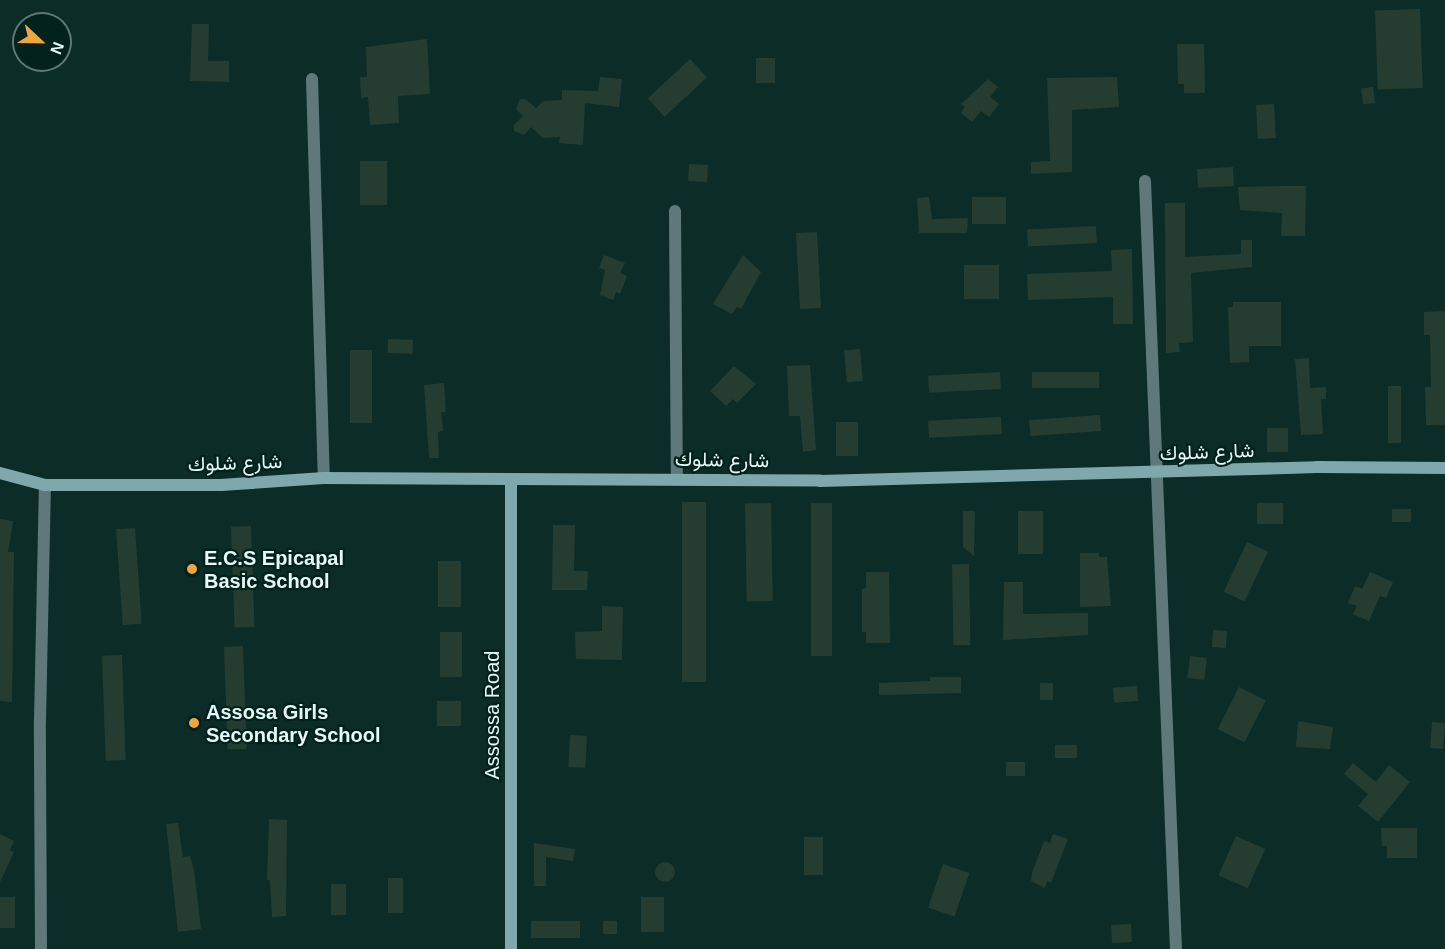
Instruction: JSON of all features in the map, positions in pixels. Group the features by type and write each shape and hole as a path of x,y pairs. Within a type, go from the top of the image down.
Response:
{"street":[{"path":"312,79 324,478"},
{"path":"1145,181 1176,949"},
{"path":"675,211 677,477"},
{"name":"شارع شلوك","path":"0,473 45,485 221,485 324,478 511,482 677,477 820,482 1158,473 1317,466 1445,468"},
{"name":"Assossa Road","path":"511,482 511,949"},
{"path":"41,949 40,720 45,485"}],"building":[{"path":"1420,9 1423,88 1378,90 1375,11"},
{"path":"192,24 209,24 208,61 229,61 229,82 190,81"},
{"path":"427,39 430,94 398,96 399,123 370,125 368,97 361,98 360,77 367,77 366,47"},
{"path":"1177,44 1204,44 1205,93 1184,93 1184,84 1178,84"},
{"path":"756,58 775,58 775,83 756,83"},
{"path":"690,59 707,77 665,117 648,99"},
{"path":"600,77 622,79 619,107 585,103 583,145 559,143 560,137 543,138 531,127 524,135 514,131 514,125 523,116 516,109 520,99 525,99 536,108 543,101 562,100 562,90 598,91"},
{"path":"1117,77 1119,107 1072,110 1072,172 1031,174 1031,162 1050,161 1047,78"},
{"path":"988,79 998,87 990,97 999,104 989,117 981,111 972,122 961,113 965,107 961,104"},
{"path":"1373,87 1375,103 1363,104 1361,88"},
{"path":"1274,104 1276,138 1258,139 1256,105"},
{"path":"360,161 387,161 387,205 360,205"},
{"path":"689,164 708,165 707,182 688,181"},
{"path":"1233,167 1234,186 1198,188 1197,169"},
{"path":"1306,186 1305,236 1281,236 1282,213 1240,210 1238,187"},
{"path":"929,197 932,219 968,218 967,233 919,233 917,198"},
{"path":"972,197 1006,197 1006,224 972,224"},
{"path":"1165,203 1185,203 1185,257 1241,254 1241,240 1252,240 1252,267 1191,273 1193,342 1179,343 1180,352 1166,353"},
{"path":"1096,226 1097,243 1028,247 1027,230"},
{"path":"817,232 821,308 800,309 796,233"},
{"path":"1132,249 1133,324 1113,324 1113,297 1028,300 1027,274 1112,271 1111,250"},
{"path":"604,255 625,263 620,273 627,276 620,294 616,292 613,300 600,295 605,270 599,268"},
{"path":"743,255 761,272 741,309 737,307 732,314 713,304"},
{"path":"964,265 999,265 999,299 964,299"},
{"path":"1233,302 1281,302 1281,346 1249,346 1249,362 1230,363 1228,307 1233,307"},
{"path":"1445,311 1445,425 1426,425 1425,387 1431,387 1430,335 1424,335 1424,312"},
{"path":"388,339 413,340 412,354 388,353"},
{"path":"860,349 863,381 847,382 844,350"},
{"path":"350,350 372,350 372,423 350,423"},
{"path":"1309,358 1310,388 1326,387 1326,399 1321,399 1323,434 1301,435 1295,359"},
{"path":"810,365 816,450 803,452 800,416 789,416 787,366"},
{"path":"734,366 756,384 737,403 733,399 726,406 710,391"},
{"path":"1000,372 1001,389 929,393 928,376"},
{"path":"1032,372 1099,372 1099,388 1032,388"},
{"path":"444,383 446,412 441,412 443,431 438,432 439,458 429,458 424,385"},
{"path":"1388,386 1401,386 1401,443 1388,443"},
{"path":"1100,415 1101,431 1030,436 1029,420"},
{"path":"1001,417 1002,434 929,438 928,421"},
{"path":"836,422 858,422 858,456 836,456"},
{"path":"1267,428 1288,428 1288,452 1267,452"},
{"path":"682,502 706,502 706,682 682,682"},
{"path":"745,503 771,503 773,601 747,601"},
{"path":"811,503 832,503 832,656 811,656"},
{"path":"1257,503 1283,503 1283,524 1257,524"},
{"path":"1392,509 1411,509 1411,522 1392,522"},
{"path":"963,511 975,511 974,556 963,547"},
{"path":"1018,511 1043,511 1043,554 1018,554"},
{"path":"0,519 13,521 8,552 14,552 12,702 0,701"},
{"path":"553,525 575,525 574,571 588,571 587,590 552,590"},
{"path":"251,526 255,627 235,628 231,527"},
{"path":"135,528 142,624 123,625 116,529"},
{"path":"1247,542 1268,552 1245,602 1224,592"},
{"path":"1080,553 1099,553 1099,557 1107,557 1111,606 1080,607"},
{"path":"438,561 461,561 461,607 438,607"},
{"path":"952,564 969,564 970,645 953,645"},
{"path":"866,572 889,572 890,643 866,643 866,632 862,632 862,589 866,588"},
{"path":"1370,572 1393,582 1386,598 1380,596 1369,621 1353,614 1357,606 1348,603 1355,586 1362,589"},
{"path":"1004,582 1023,582 1023,614 1088,613 1088,635 1003,640"},
{"path":"602,606 623,607 622,660 576,659 575,632 602,631"},
{"path":"1213,630 1227,631 1226,648 1212,647"},
{"path":"440,632 462,632 462,677 440,677"},
{"path":"243,646 247,749 228,750 224,647"},
{"path":"122,655 126,760 106,761 102,656"},
{"path":"1190,656 1207,658 1204,680 1187,678"},
{"path":"930,677 961,677 961,693 879,695 879,683 930,681"},
{"path":"1040,683 1053,683 1053,700 1040,700"},
{"path":"1137,686 1138,701 1114,703 1113,688"},
{"path":"1239,687 1266,701 1244,742 1218,729"},
{"path":"437,701 461,701 461,726 437,726"},
{"path":"1298,721 1333,727 1330,749 1296,747"},
{"path":"1432,722 1445,723 1443,749 1430,748"},
{"path":"570,735 587,736 585,768 568,767"},
{"path":"1055,745 1077,745 1077,758 1055,758"},
{"path":"1006,762 1025,762 1025,776 1006,776"},
{"path":"1353,763 1376,782 1389,765 1410,782 1378,822 1358,806 1368,794 1344,774"},
{"path":"269,819 287,820 286,916 272,917 270,880 267,880"},
{"path":"178,823 183,857 190,856 194,870 201,929 178,932 166,824"},
{"path":"1381,828 1417,828 1417,858 1387,858 1387,846 1382,846"},
{"path":"0,834 14,841 10,850 14,852 0,882"},
{"path":"1053,834 1068,839 1051,883 1047,881 1045,888 1031,881 1032,873 1044,841 1050,843"},
{"path":"1236,836 1265,849 1248,888 1219,875"},
{"path":"804,837 823,837 823,875 804,875"},
{"path":"534,843 575,849 573,861 546,857 546,886 534,886"},
{"path":"661,862 669,862 675,868 675,876 669,882 661,882 655,876 655,868"},
{"path":"943,864 969,873 954,917 928,907"},
{"path":"388,878 403,878 403,913 388,913"},
{"path":"331,884 346,884 346,915 331,915"},
{"path":"0,897 15,897 15,928 0,928"},
{"path":"641,897 664,897 664,932 641,932"},
{"path":"531,921 580,921 580,938 531,938"},
{"path":"603,921 617,921 617,934 603,934"},
{"path":"1131,924 1132,942 1112,943 1111,925"}],"place":[{"name":"E.C.S Epicapal Basic School","path":"192,569"},
{"name":"Assosa Girls Secondary School","path":"194,723"}]}
